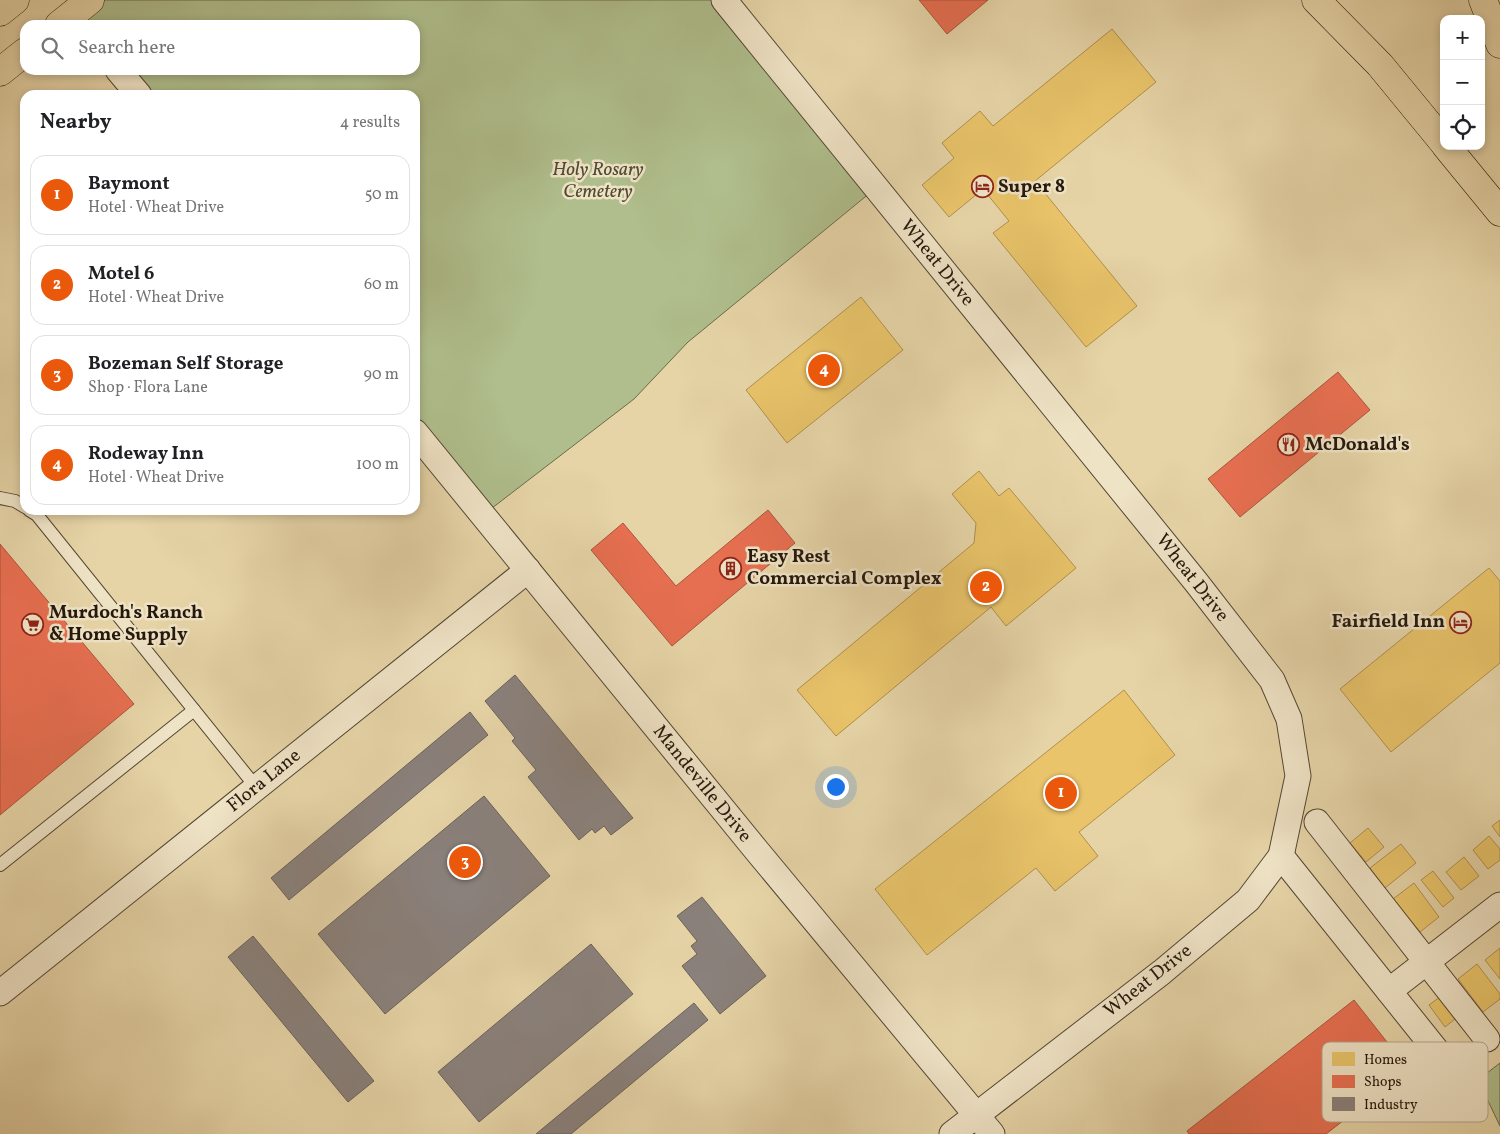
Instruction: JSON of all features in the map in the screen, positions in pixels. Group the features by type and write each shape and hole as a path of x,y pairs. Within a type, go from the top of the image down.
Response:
{"main road":[{"path":"0,12 15,0"},
{"path":"1316,0 1380,65 1440,138"},
{"path":"1483,0 1500,44"},
{"path":"0,72 20,56"},
{"path":"1449,150 1500,212"}],"street":[{"name":"Wheat Drive","path":"724,0 1190,575 1272,680 1290,719 1298,776 1280,856 1248,900 1162,972 952,1134"},
{"path":"122,75 135,90"},
{"name":"Mandeville Drive","path":"420,438 757,851 992,1134"},
{"name":"Flora Lane","path":"0,992 528,570"},
{"path":"1317,822 1487,1038"},
{"path":"1280,856 1430,1042"},
{"path":"1389,991 1500,905"}],"lane":[{"path":"0,498 20,504"},
{"path":"38,515 256,787"},
{"path":"0,865 194,710"}],"green space":[{"name":"Holy Rosary Cemetery","path":"90,0 724,0 876,188 688,342 634,399 483,515 420,438 420,90 135,90 122,75 420,75 420,20 77,20 72,14"},
{"path":"1500,1063 1500,1126 1488,1101 1488,1072"}],"building: Homes":[{"name":"Super 8","path":"1112,29 1156,82 1035,181 1137,306 1086,347 993,233 1009,221 983,189 949,217 922,185 954,158 942,143 980,111 993,126"},
{"path":"861,297 903,350 787,443 746,390"},
{"path":"979,471 999,496 1009,488 1076,568 1006,626 991,607 836,736 797,690 974,543 976,523 952,494"},
{"name":"Fairfield Inn","path":"1489,568 1500,581 1500,663 1391,752 1340,689"},
{"path":"1124,690 1175,755 1079,832 1098,856 1055,891 1036,868 927,955 875,889"},
{"path":"1500,820 1500,837 1492,826"},
{"path":"1368,828 1384,847 1366,862 1350,843"},
{"path":"1489,836 1500,849 1500,860 1488,869 1473,850"},
{"path":"1401,844 1416,863 1385,888 1370,868"},
{"path":"1464,857 1479,876 1461,890 1446,872"},
{"path":"1433,871 1454,898 1443,907 1421,880"},
{"path":"1414,883 1439,917 1420,932 1393,899"},
{"path":"1500,948 1500,979 1485,960"},
{"path":"1477,964 1500,994 1500,999 1483,1012 1458,979"},
{"path":"1444,994 1460,1015 1445,1027 1429,1005"}],"building: Shops":[{"path":"919,0 988,0 947,34"},
{"name":"McDonald's","path":"1338,372 1370,410 1240,517 1208,479"},
{"name":"Easy Rest Commercial Complex","path":"768,510 795,543 672,646 591,550 623,523 676,586"},
{"name":"Murdoch's Ranch & Home Supply","path":"0,544 134,704 0,815"},
{"path":"1354,1000 1387,1042 1322,1042 1322,1122 1342,1122 1326,1134 1189,1134 1187,1131"}],"building: Industry":[{"path":"515,675 633,818 611,835 604,826 595,833 592,829 579,840 528,777 536,770 512,741 515,738 485,701"},
{"path":"470,712 488,735 289,900 271,878"},
{"path":"484,796 550,876 385,1014 318,934"},
{"path":"702,897 766,976 720,1014 682,966 697,954 691,946 697,941 677,916"},
{"path":"253,936 374,1081 348,1102 228,957"},
{"path":"591,944 633,994 479,1122 438,1072"},
{"path":"694,1003 708,1020 571,1134 536,1134"}],"place":[{"name":"Super 8","path":"982,187"},
{"name":"Rodeway Inn","path":"824,370"},
{"name":"McDonald's","path":"1289,445"},
{"name":"Easy Rest Commercial Complex","path":"731,568"},
{"name":"Motel 6","path":"986,587"},
{"name":"Fairfield Inn","path":"1461,622"},
{"name":"Murdoch's Ranch & Home Supply","path":"33,624"},
{"name":"Baymont","path":"1061,793"},
{"name":"Bozeman Self Storage","path":"465,862"}]}
